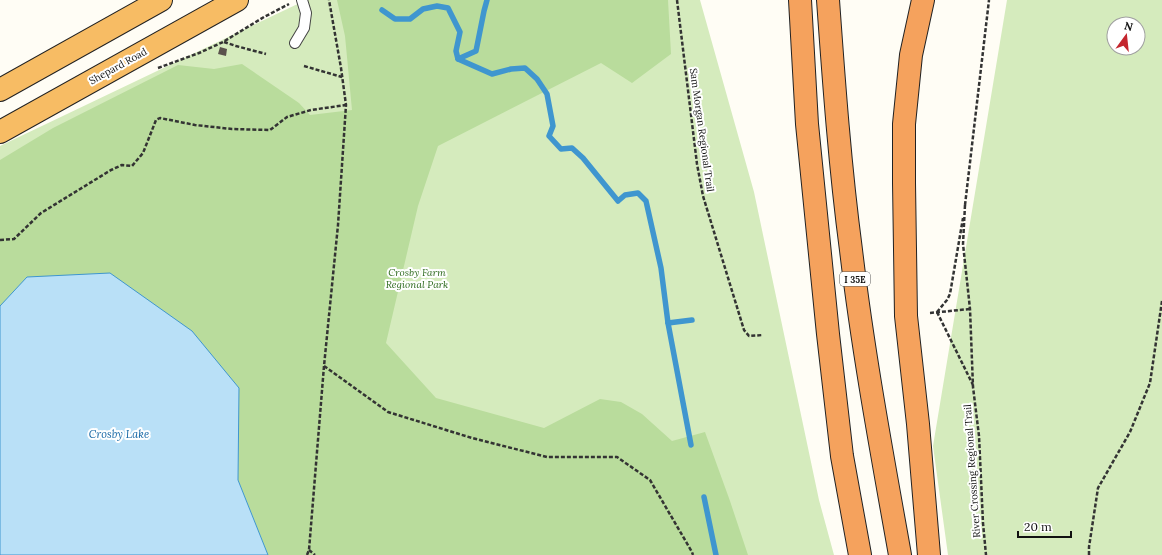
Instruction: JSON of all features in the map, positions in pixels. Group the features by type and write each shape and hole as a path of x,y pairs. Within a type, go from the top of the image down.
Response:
{"highway":[{"path":"0,90 161,0"},
{"name":"Shepard Road","path":"0,132 237,0"},
{"path":"800,0 807,124 828,334 842,456 860,555"},
{"name":"I 35E","path":"828,0 837,124 851,251 869,378 900,555"},
{"path":"923,0 911,56 905,108 904,183 906,316 918,424 929,555"}],"lane":[{"path":"295,43 304,28 306,13 302,0"}],"path":[{"path":"307,555 309,550 324,366 338,224 346,105 329,0"},
{"name":"Sam Morgan Regional Trail","path":"677,0 697,164 703,196 744,330 749,336 763,335"},
{"path":"937,312 950,294 965,205 989,0"},
{"path":"155,69 199,53 223,42 285,6"},
{"path":"223,42 266,54"},
{"path":"304,66 342,77"},
{"path":"0,240 14,239 42,213 111,170 122,165 132,166 143,153 156,120 160,118 194,125 232,129 270,130 287,117 311,110 346,105"},
{"path":"930,313 970,309 963,244 965,205"},
{"path":"1089,555 1098,488 1130,432 1150,383 1162,301"},
{"name":"River Crossing Regional Trail","path":"970,309 973,387 979,436 986,555"},
{"name":"River Crossing Regional Trail","path":"937,312 973,387"},
{"path":"324,366 388,412 472,438 548,457 617,457 650,480 693,555"},
{"path":"309,550 315,555"}],"green space":[{"name":"Crosby Farm Regional Park","path":"306,0 700,0 754,192 819,500 834,555 0,555 0,146"},
{"path":"337,0 668,0 671,54 632,83 601,63 438,146 418,206 386,343 436,398 544,428 600,399 621,402 642,414 672,441 705,432 748,555 268,555 238,480 239,388 0,306 0,160 53,128 178,65 214,69 242,64 299,103 310,115 352,110 345,36"},
{"path":"1007,0 1162,0 1162,555 948,555 933,446"}],"water":[{"name":"Crosby Lake","path":"110,273 192,331 239,388 238,480 268,555 0,555 0,306 27,277"}],"building":[{"path":"220,47 227,49 226,56 218,54"}],"waterway":[{"path":"458,59 476,51 487,0"},
{"path":"382,10 395,19 410,19 423,9 437,6 448,8 460,32 456,51 458,59 492,74 511,69 525,68 537,79 547,94 553,126 549,136 561,149 572,148 583,158 618,201 625,195 638,193 646,201 661,268 668,323 691,445"},
{"path":"668,323 692,320"},
{"path":"704,497 716,555"}]}
